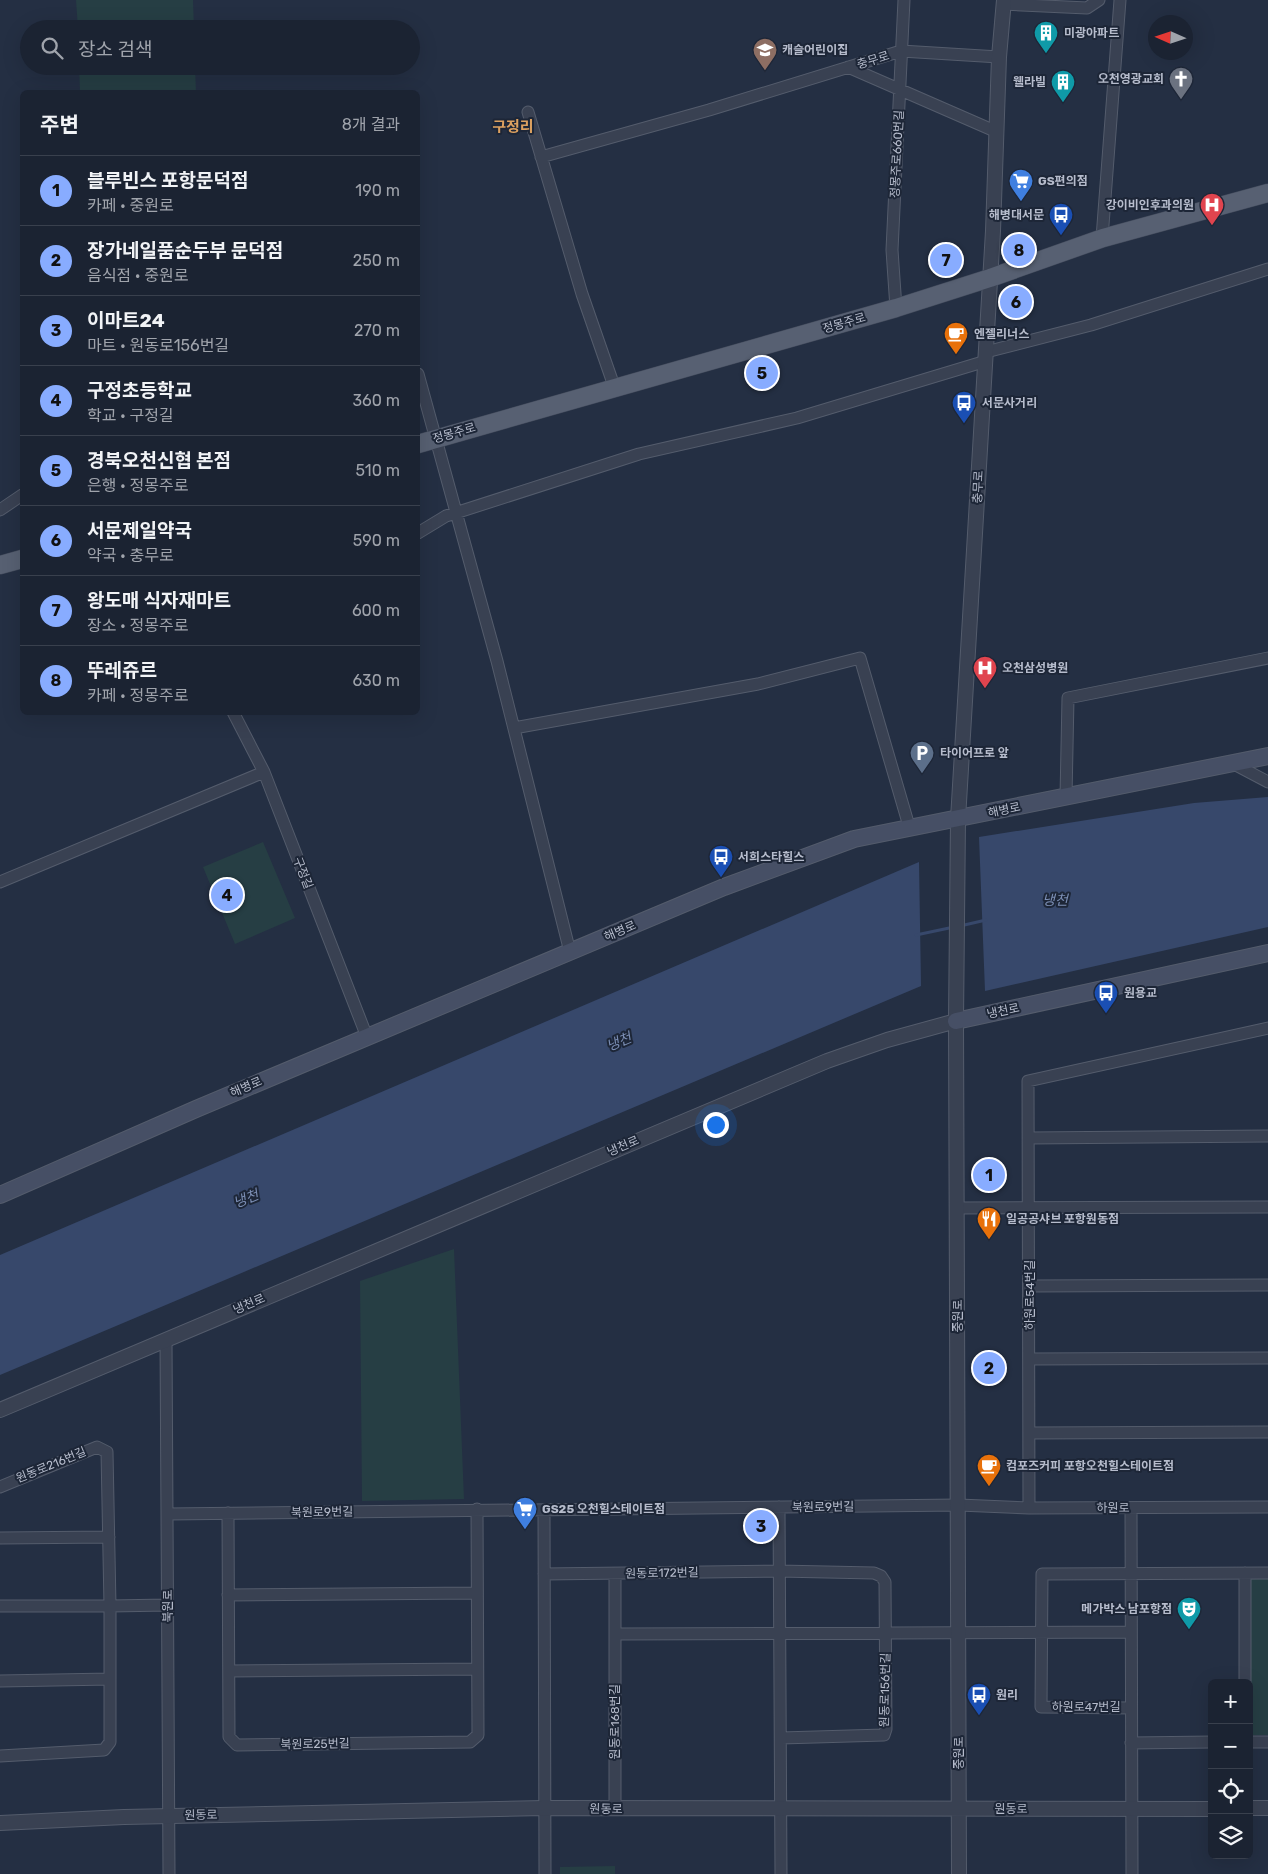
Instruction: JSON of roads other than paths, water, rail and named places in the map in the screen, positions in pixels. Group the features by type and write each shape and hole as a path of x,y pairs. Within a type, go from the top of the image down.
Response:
{"main road":[{"name":"정몽주로","path":"426,441 614,386 660,375 896,308 990,278 1102,238 1268,193"},
{"path":"0,565 20,560"},
{"name":"해병로","path":"0,1195 367,1037 724,887 854,839 909,826 958,819 1268,756"},
{"name":"냉천로","path":"956,1022 1268,953"}],"street":[{"name":"정몽주로660번길","path":"896,308 892,250 904,0"},
{"path":"1004,2 1087,8 1100,0"},
{"path":"1102,238 1120,0"},
{"name":"충무로","path":"957,1000 958,819 986,357 999,57 1004,2"},
{"name":"충무로","path":"848,67 901,51 999,57"},
{"name":"충무로","path":"848,67 997,132"},
{"path":"541,157 709,110 848,67"},
{"path":"528,112 582,294 614,386"},
{"path":"420,532 455,513 639,454 796,418 1268,269"},
{"path":"420,391 426,441 455,513 514,728 570,952"},
{"path":"0,510 20,496"},
{"path":"514,728 758,684 860,658 909,826"},
{"path":"1066,797 1068,698 1268,658"},
{"name":"구정길","path":"235,715 264,772 367,1037"},
{"path":"1232,763 1268,782"},
{"path":"0,882 264,772"},
{"name":"중원로","path":"957,1000 959,1874"},
{"name":"냉천로","path":"0,1410 827,1061 879,1042 956,1022"},
{"name":"하원로54번길","path":"1029,1508 1030,1208 1028,1081 1268,1028"},
{"path":"1029,1138 1268,1136"},
{"path":"957,1208 1268,1207"},
{"path":"1030,1286 1268,1285"},
{"name":"북원로","path":"166,1339 169,1874"},
{"path":"1030,1359 1268,1358"},
{"path":"1029,1433 1268,1432"},
{"name":"원동로216번길","path":"0,1486 97,1447 107,1452 110,1742 104,1750 0,1756"},
{"name":"북원로9번길","path":"168,1514 959,1505"},
{"name":"하원로","path":"959,1505 1029,1508 1268,1507"},
{"path":"779,1507 781,1874"},
{"name":"하원로47번길","path":"1131,1508 1132,1874"},
{"path":"229,1671 477,1669 477,1509"},
{"path":"544,1510 544,1808 546,1874"},
{"name":"북원로25번길","path":"228,1513 229,1736 237,1745 470,1742 478,1735 477,1669"},
{"path":"0,1538 109,1537"},
{"name":"원동로172번길","path":"544,1574 779,1571"},
{"name":"원동로156번길","path":"779,1571 874,1573 881,1576 885,1582 886,1632 886,1729 884,1735 781,1738"},
{"path":"1245,1573 1245,1679"},
{"path":"1042,1632 1042,1574 1268,1573"},
{"name":"원동로168번길","path":"614,1810 615,1574"},
{"path":"228,1595 477,1592"},
{"path":"0,1606 168,1605"},
{"path":"616,1634 959,1631 1131,1632"},
{"name":"하원로47번길","path":"1042,1632 1041,1707 1131,1708"},
{"path":"0,1680 110,1679"},
{"path":"1131,1743 1208,1742"},
{"path":"1253,1742 1268,1742"},
{"name":"원동로","path":"0,1823 169,1816 544,1808 614,1810 781,1808 1131,1810 1208,1808"},
{"path":"1253,1808 1268,1808"}],"water":[{"name":"냉천","path":"1268,797 1268,927 985,991 979,837 1194,803"},
{"path":"919,862 921,986 0,1375 0,1255"}],"waterway":[{"name":"냉천","path":"960,926 986,920"},
{"name":"냉천","path":"916,935 954,927"}],"place":[{"name":"미광아파트","path":"1046,54"},
{"name":"캐슬어린이집","path":"765,71"},
{"name":"오천영광교회","path":"1181,100"},
{"name":"웰라빌","path":"1063,103"},
{"name":"GS편의점","path":"1021,202"},
{"name":"강이비인후과의원","path":"1212,226"},
{"name":"해병대서문","path":"1061,236"},
{"name":"뚜레쥬르","path":"1019,250"},
{"name":"왕도매 식자재마트","path":"946,260"},
{"name":"서문제일약국","path":"1016,302"},
{"name":"엔젤리너스","path":"956,355"},
{"name":"경북오천신협 본점","path":"762,373"},
{"name":"서문사거리","path":"964,424"},
{"name":"오천삼성병원","path":"985,689"},
{"name":"타이어프로 앞","path":"922,774"},
{"name":"서희스타힐스","path":"721,878"},
{"name":"구정초등학교","path":"227,895"},
{"name":"원용교","path":"1106,1014"},
{"name":"블루빈스 포항문덕점","path":"989,1175"},
{"name":"일공공샤브 포항원동점","path":"989,1240"},
{"name":"장가네일품순두부 문덕점","path":"989,1368"},
{"name":"컴포즈커피 포항오천힐스테이트점","path":"989,1487"},
{"name":"이마트24","path":"761,1526"},
{"name":"GS25 오천힐스테이트점","path":"525,1530"},
{"name":"메가박스 남포항점","path":"1189,1630"},
{"name":"원리","path":"979,1716"}],"district":[{"name":"구정리","path":"513,127"}]}
